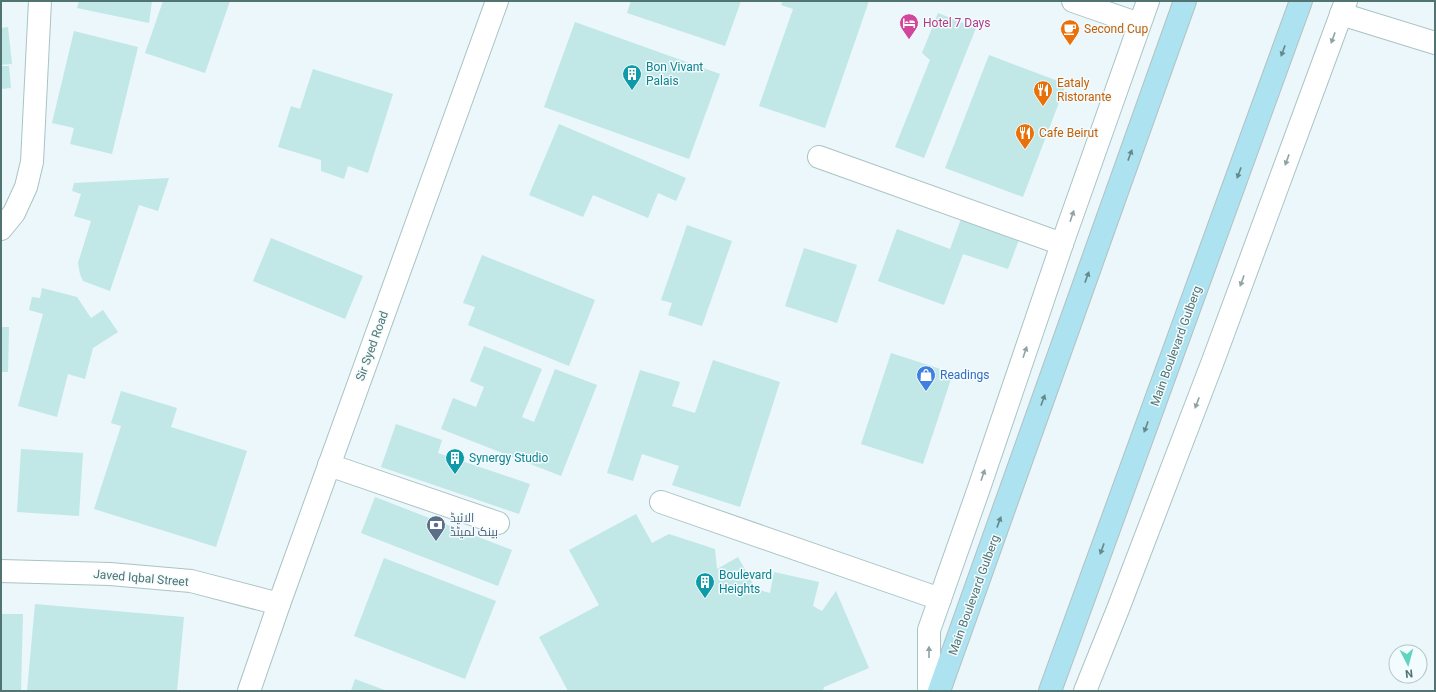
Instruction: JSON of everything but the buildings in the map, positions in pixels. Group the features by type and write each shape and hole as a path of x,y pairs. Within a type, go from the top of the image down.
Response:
{"main road":[{"name":"Main Boulevard Gulberg","path":"939,691 1185,1"},
{"name":"Main Boulevard Gulberg","path":"1050,691 1302,1"}],"street":[{"path":"1,228 14,213 26,187 32,162 40,1"},
{"name":"Sir Syed Road","path":"249,691 497,1"},
{"path":"1073,1 1139,24"},
{"path":"928,691 929,630 1062,244 1148,1"},
{"path":"1085,691 1213,361 1344,8 1435,43"},
{"path":"818,157 1062,244"},
{"path":"329,465 498,523"},
{"path":"661,502 940,599"},
{"name":"Javed Iqbal Street","path":"1,571 110,574 192,581 279,604"}],"place":[{"name":"Hotel 7 Days","path":"909,40"},
{"name":"Second Cup","path":"1070,46"},
{"name":"Bon Vivant Palais","path":"632,91"},
{"name":"Eataly Ristorante","path":"1043,107"},
{"name":"Cafe Beirut","path":"1025,150"},
{"name":"Readings","path":"926,392"},
{"name":"Synergy Studio","path":"455,475"},
{"name":"الائیڈ بینک لمیٹڈ","path":"436,542"},
{"name":"Boulevard Heights","path":"705,599"}]}
